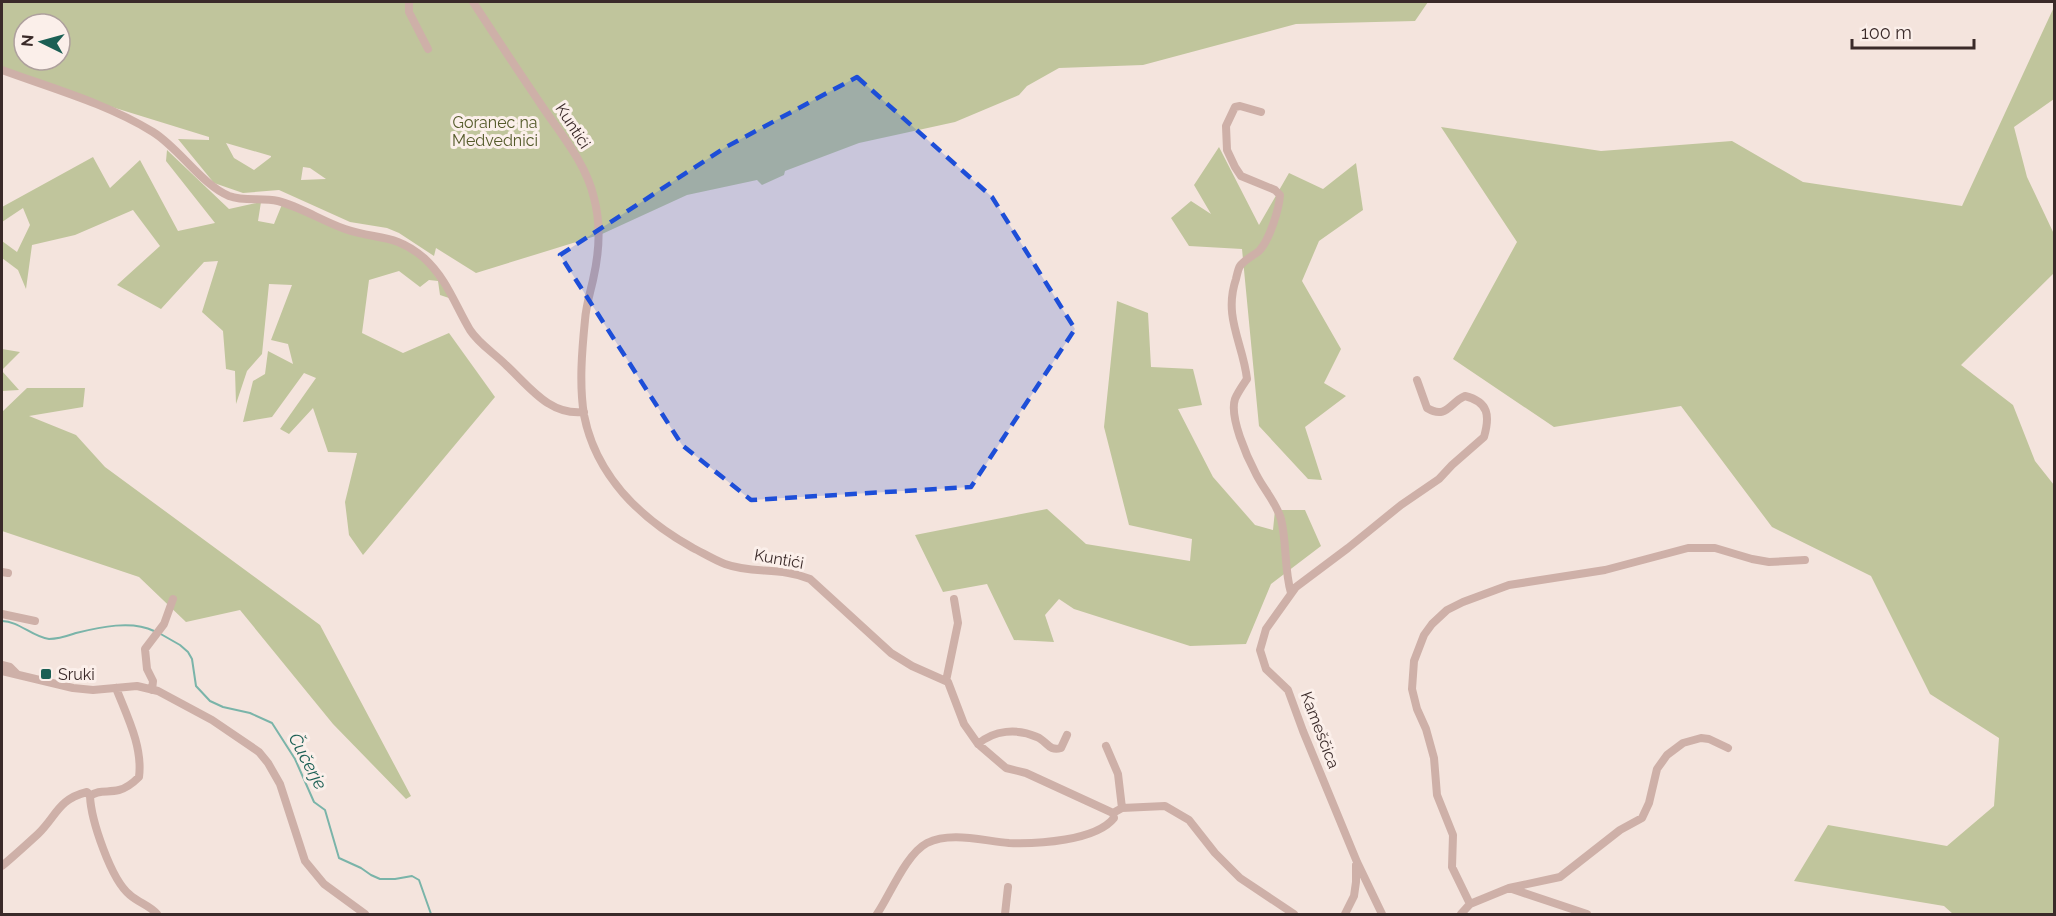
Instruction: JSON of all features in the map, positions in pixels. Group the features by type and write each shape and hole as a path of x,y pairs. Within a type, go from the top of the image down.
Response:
{"street":[{"path":"409,2 409,12 428,48"},
{"name":"Kuntići","path":"473,2 569,146 587,176 595,199 598,251 585,316 582,355 584,412 593,443 606,471 620,491 645,516 668,534 728,565 778,570 810,579 891,653 912,666 946,681"},
{"path":"2,70 73,95 152,131 211,184 231,196 280,201 346,229 397,240 439,273 478,341 506,364 539,398 564,412 584,412"},
{"path":"1261,112 1240,106 1235,107 1226,126 1227,150 1241,176 1275,190 1280,195 1279,206 1266,239 1260,250 1240,266 1234,284 1231,320 1247,379 1236,398 1234,408 1236,426 1257,476 1275,503 1280,517 1291,593"},
{"name":"Kameščica","path":"1382,915 1357,861 1288,690 1266,669 1260,650 1266,629 1296,587 1364,536 1380,520 1439,479 1484,437 1487,411 1483,404 1465,396 1441,413 1433,412 1427,408 1417,380"},
{"path":"1470,904 1452,867 1453,835 1437,795 1434,758 1412,689 1414,661 1424,635 1432,624 1447,610 1509,585 1605,570 1688,548 1715,548 1752,560 1769,562 1805,560"},
{"path":"152,690 153,681 147,669 145,649 164,624 174,599"},
{"path":"954,599 958,623 946,681 953,691 964,724 978,744 1006,768 1026,773 1113,813"},
{"path":"2,614 35,621"},
{"path":"2,664 10,667 17,674"},
{"path":"2,671 73,688 93,690 137,686 152,690 212,720 259,752 268,763 279,784 306,861 324,884 365,915"},
{"path":"90,796 96,792 118,791 131,785 140,777 141,765 137,748 116,688"},
{"path":"978,744 991,734 1016,732 1038,737 1050,748 1057,750 1061,748 1067,735"},
{"path":"1461,915 1470,904 1509,888 1560,877 1620,830 1642,818 1649,803 1657,769 1667,755 1683,743 1701,738 1709,739 1728,748"},
{"path":"1106,746 1118,774 1122,808"},
{"path":"2,866 40,832 52,815 69,799 87,792 105,853 118,882 130,896 150,907 156,915"},
{"path":"1113,813 1122,808 1165,806 1178,812 1189,820 1215,853 1240,878 1294,915"},
{"path":"877,915 916,851 927,843 954,838 1011,843 1079,837 1097,831 1110,823 1114,818 1113,813"},
{"name":"Kameščica","path":"1345,915 1354,896 1357,861"},
{"path":"1005,915 1008,887"},
{"path":"1509,888 1587,915"}],"highlighted area":[{"path":"857,77 992,197 1075,329 971,487 751,500 682,445 560,255 726,147"}],"green space":[{"name":"Goranec na Medvednici","path":"2,2 1428,2 1415,21 1296,24 1143,65 1059,68 1027,86 1019,95 955,122 859,143 785,171 784,175 762,185 757,180 687,195 602,234 476,273 436,248 434,256 399,233 387,228 350,222 279,190 243,193 214,183 178,139 209,140 209,137 2,73","holes":["226,143 271,156 271,157 254,170 234,158","303,167 310,168 326,179 301,180"]},
{"path":"2054,7 2054,99 2014,127 2027,177 2054,234 2054,273 1961,365 2013,405 2035,461 2054,485 2054,914 1953,914 1944,906 1794,881 1828,825 1947,846 1994,806 1999,738 1930,694 1871,576 1772,527 1681,406 1554,427 1453,359 1517,242 1441,127 1601,151 1732,141 1803,182 1962,206"},
{"path":"1219,147 1259,225 1289,173 1323,189 1356,163 1363,210 1319,241 1302,281 1341,349 1324,383 1346,396 1305,427 1322,480 1308,479 1259,426 1242,249 1189,246 1171,218 1191,201 1211,214 1194,185"},
{"path":"167,150 229,209 261,202 258,221 274,224 283,202 347,232 396,241 424,260 452,299 440,295 438,281 429,280 420,287 399,271 369,280 362,333 403,353 449,333 495,397 363,555 349,535 345,502 357,453 328,452 313,408 289,434 280,429 316,378 304,373 272,417 243,422 253,381 265,374 268,351 293,364 288,344 271,340 292,285 269,284 262,354 247,371 236,404 235,371 226,369 223,331 202,312 218,261 204,262 161,309 117,285 160,246 133,210 75,235 32,245 26,289 18,270 2,258 2,241 17,252 30,225 23,208 2,222 2,207 93,157 110,188 140,160 178,231 215,223 166,161"},
{"path":"1117,301 1148,313 1151,367 1193,369 1202,405 1178,409 1213,477 1255,525 1273,530 1275,510 1305,510 1321,546 1271,584 1246,644 1190,646 1074,609 1059,599 1045,615 1054,642 1014,640 987,584 943,592 915,535 1047,509 1086,544 1190,561 1192,539 1129,525 1104,427"},
{"path":"2,349 20,352 2,370"},
{"path":"2,371 19,390 2,391"},
{"path":"27,388 85,388 83,407 29,416 76,435 105,467 320,625 411,796 406,799 333,724 240,610 186,622 139,577 2,531 2,412"}],"waterway":[{"name":"Čučerje","path":"2,621 49,639 126,625 154,631"},
{"name":"Čučerje","path":"159,633 188,652 192,659 196,686 210,701 223,707 250,713 272,723 295,759 314,802 325,810 339,858 380,879 412,876 419,880 431,914"}],"place":[{"name":"Sruki","path":"46,674"}]}
